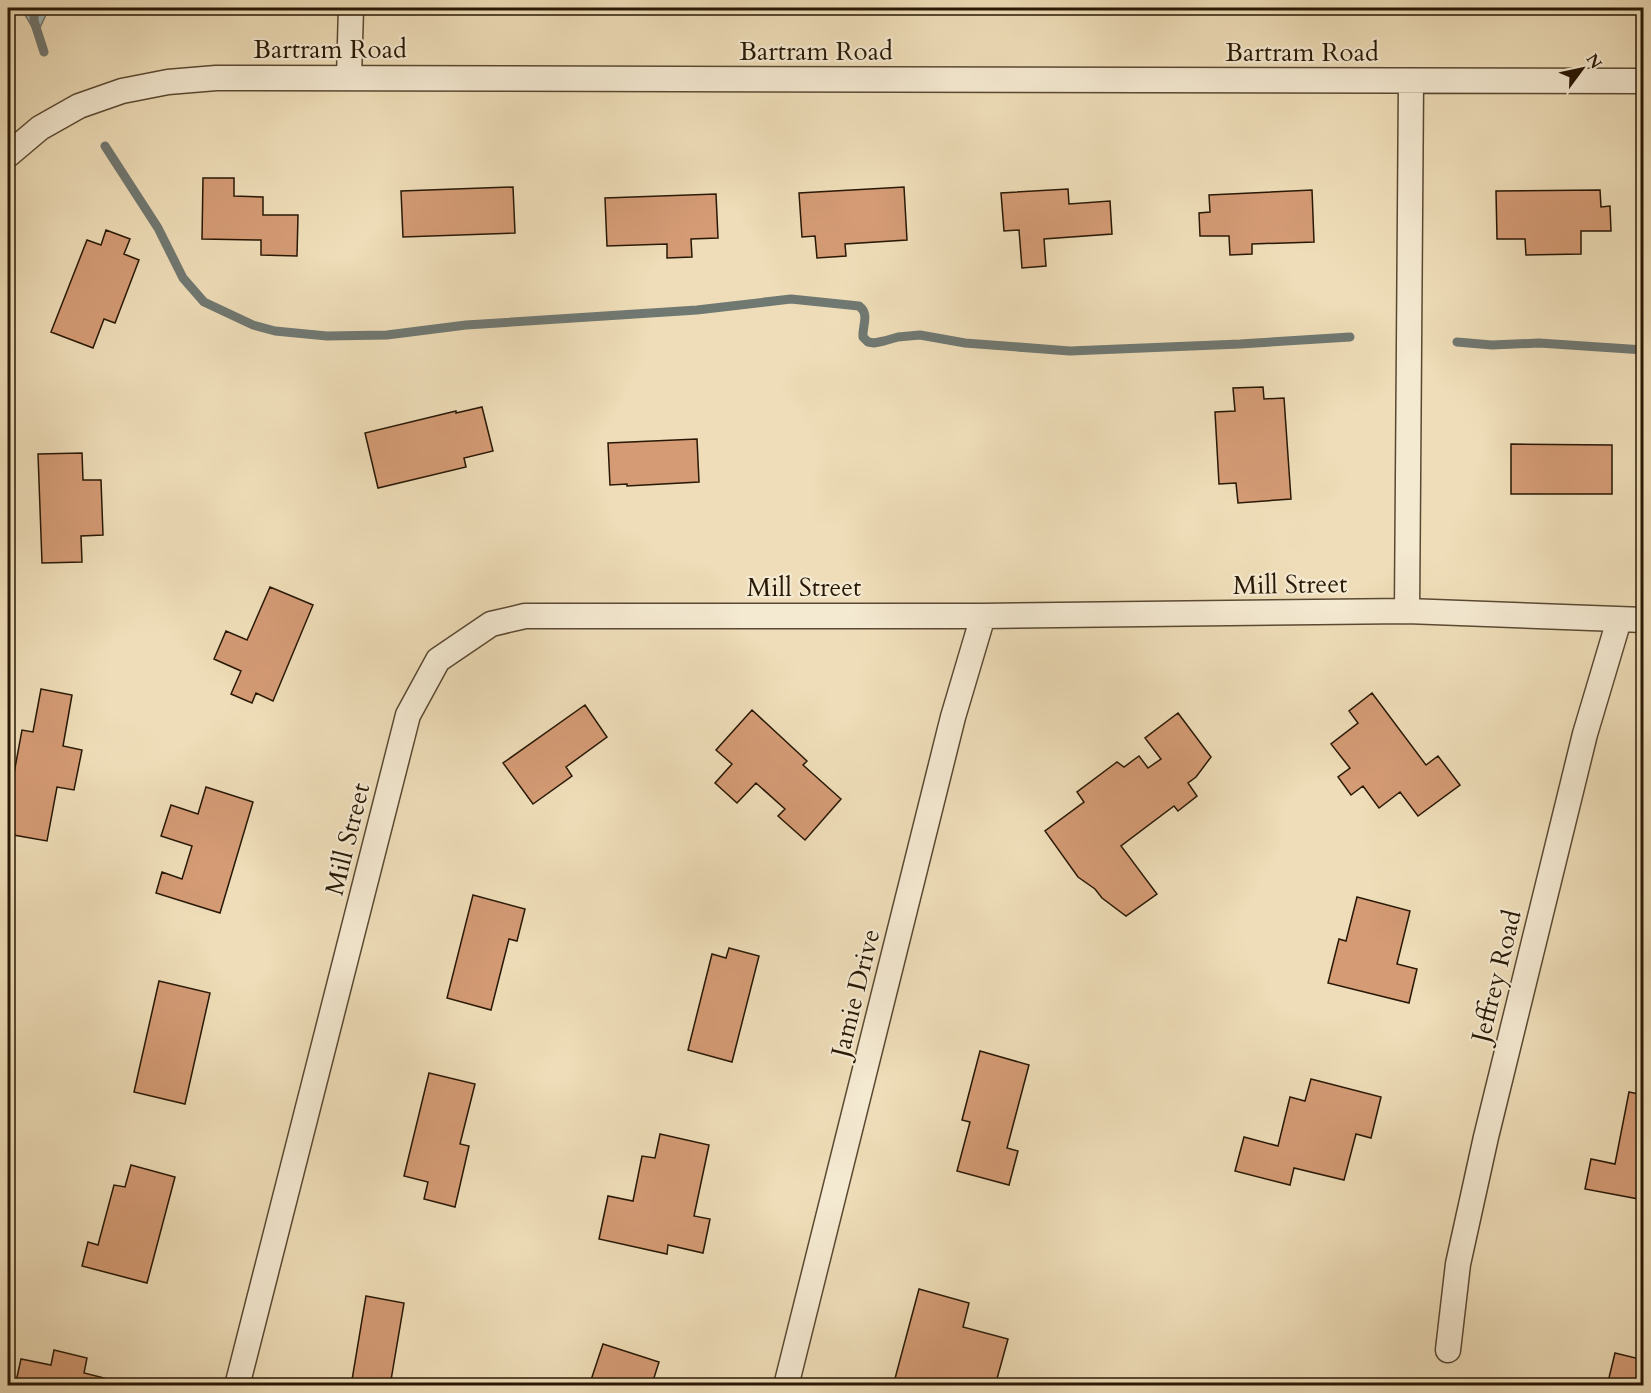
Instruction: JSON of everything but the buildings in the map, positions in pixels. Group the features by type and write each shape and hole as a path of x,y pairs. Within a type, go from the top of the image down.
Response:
{"street":[{"path":"349,78 351,8"},
{"name":"Bartram Road","path":"8,155 40,128 79,106 122,91 168,82 216,78 1644,81"},
{"path":"1407,611 1411,81"},
{"name":"Mill Street","path":"237,1386 408,716 438,660 490,624 525,616 983,616 1407,611 1644,620"},
{"name":"Jamie Drive","path":"786,1386 953,717 983,616"},
{"name":"Jeffrey Road","path":"1448,1350 1458,1264 1486,1137 1585,734 1619,620"}],"water":[{"path":"23,8 49,8 38,32 35,32"}],"waterway":[{"path":"34,8 34,21 44,52"},
{"path":"105,146 158,228 183,278 204,302 253,325 275,331 327,336 387,335 466,325 697,310 791,299 859,306 865,316 863,337 868,342 874,343 920,335 965,343 1070,351 1350,337"},
{"path":"1457,342 1492,345 1539,343 1644,350"}]}
